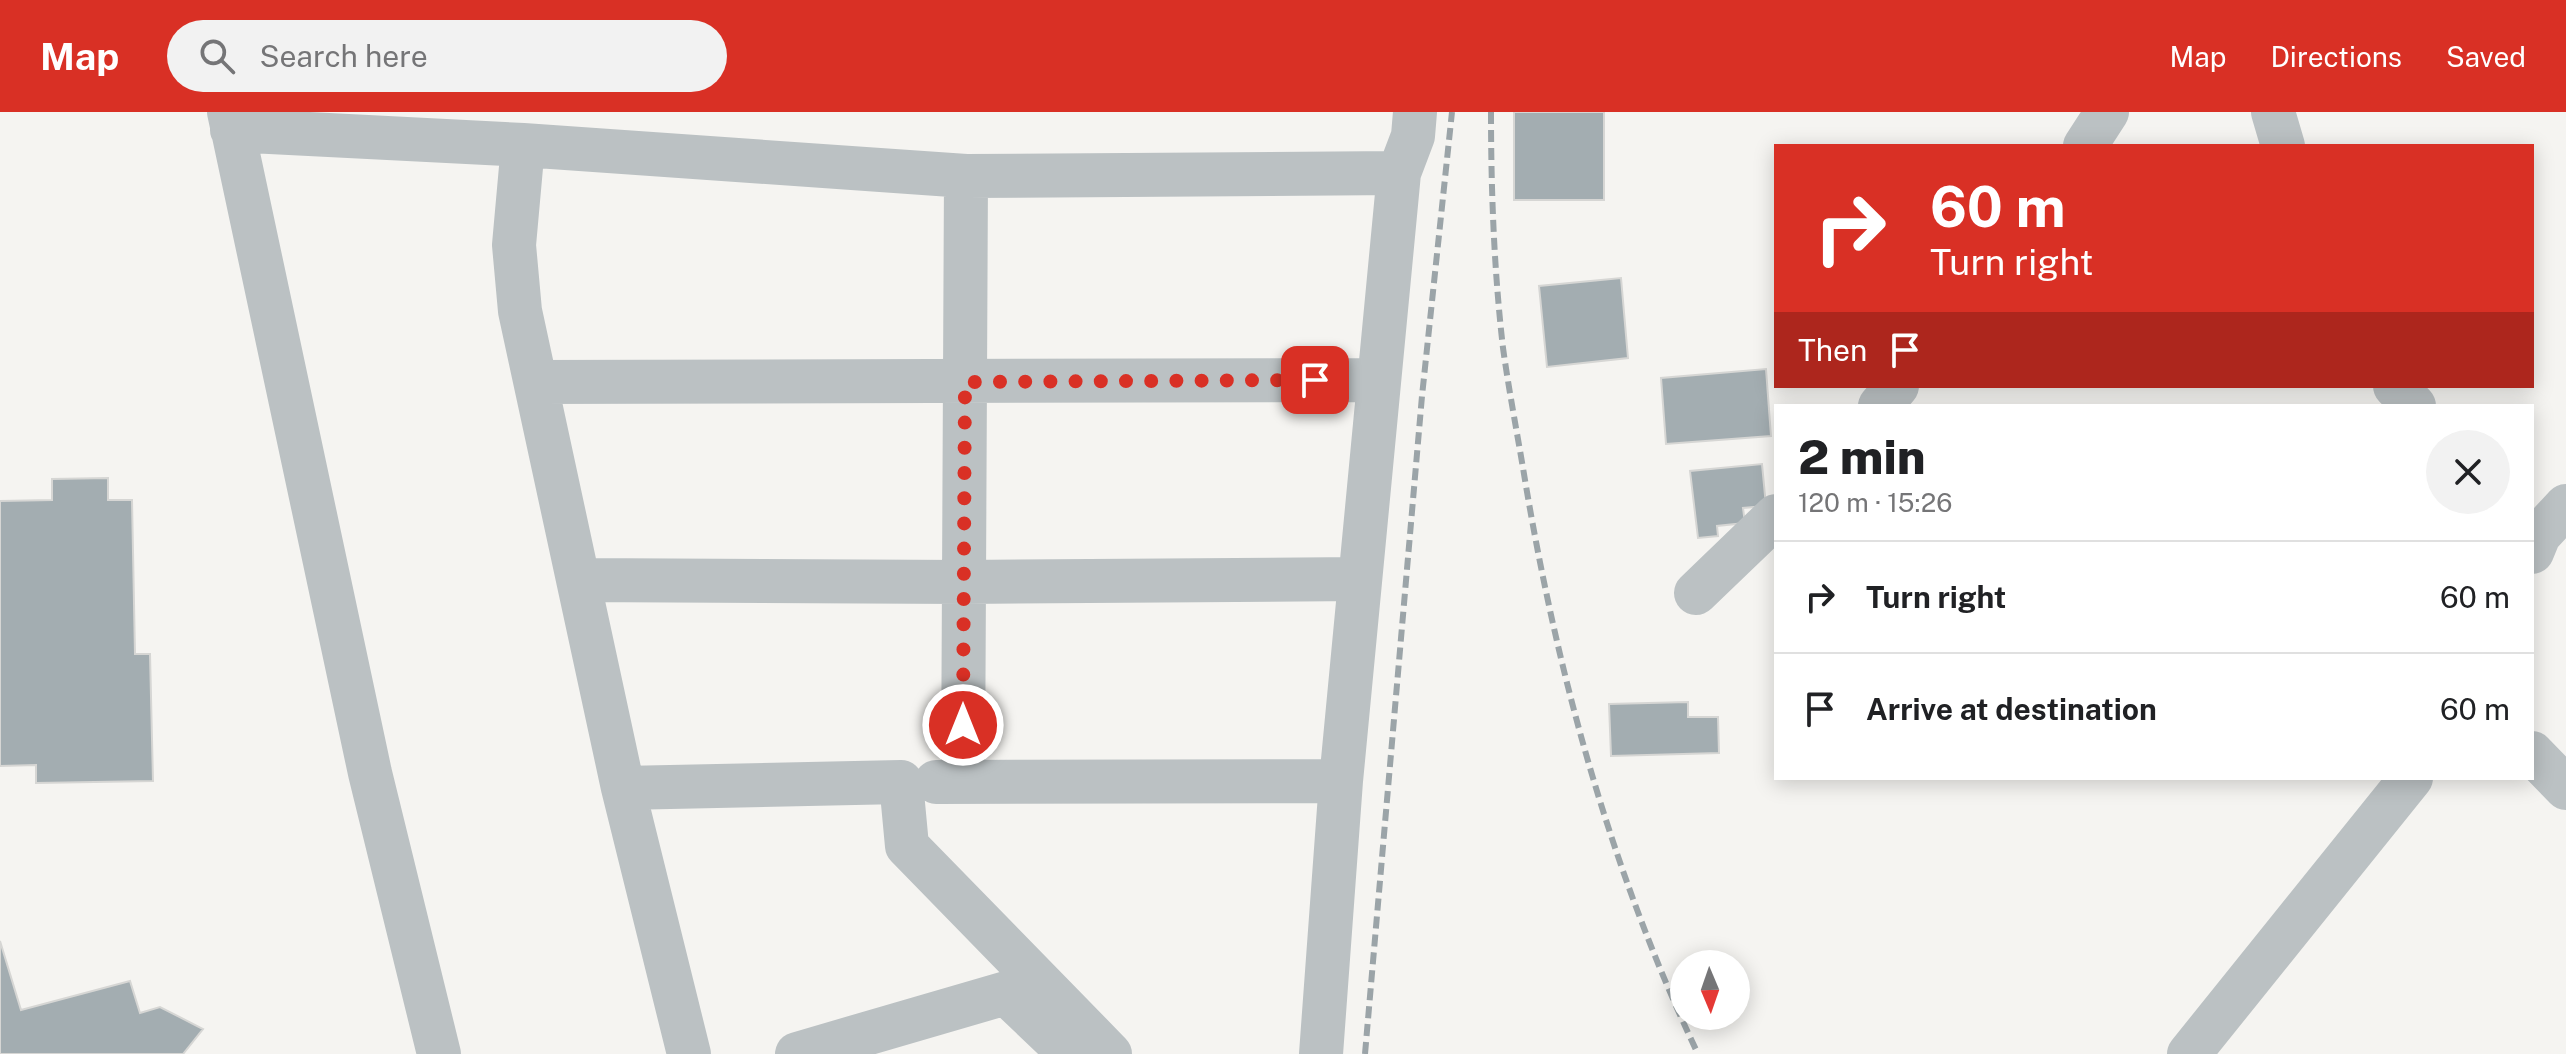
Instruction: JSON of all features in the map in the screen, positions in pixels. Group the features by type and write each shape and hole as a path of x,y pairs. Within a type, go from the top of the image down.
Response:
{"street":[{"path":"1321,1054 1341,781 1399,173 1413,136 1415,112"},
{"path":"2086,144 2107,112"},
{"path":"2273,112 2282,144"},
{"path":"439,1054 370,773 230,121 966,176 1399,173"},
{"path":"523,145 514,245 520,311 623,788 689,1054"},
{"path":"963,782 966,176"},
{"path":"536,382 1379,380"},
{"path":"1882,404 1895,388"},
{"path":"2397,388 2412,404"},
{"path":"1696,593 1774,518"},
{"path":"578,580 964,582 1360,579"},
{"path":"2534,755 2566,788"},
{"path":"2197,1051 2409,780"},
{"path":"623,788 901,782 1341,781"},
{"path":"901,782 907,846 1110,1054"},
{"path":"797,1054 1006,993 1070,1054"}],"building":[{"path":"1514,112 1604,112 1604,200 1514,200"},
{"path":"1621,278 1628,358 1547,367 1539,286"},
{"path":"1766,369 1771,436 1666,444 1661,378"},
{"path":"1762,464 1766,506 1743,508 1745,523 1717,526 1718,536 1698,538 1690,471"},
{"path":"108,478 108,500 132,500 135,654 150,654 153,781 36,783 36,765 0,766 0,501 52,500 52,479"},
{"path":"1688,702 1688,717 1718,717 1719,753 1611,756 1609,704"},
{"path":"0,941 21,1010 130,981 140,1013 160,1007 203,1029 183,1054 0,1054"}],"railway":[{"path":"1365,1054 1422,396 1452,112"},
{"path":"1491,112 1494,230 1503,348 1537,549 1553,623 1613,843 1667,985 1698,1054"}],"route":[{"path":"963,725 965,382 1315,380"}]}
